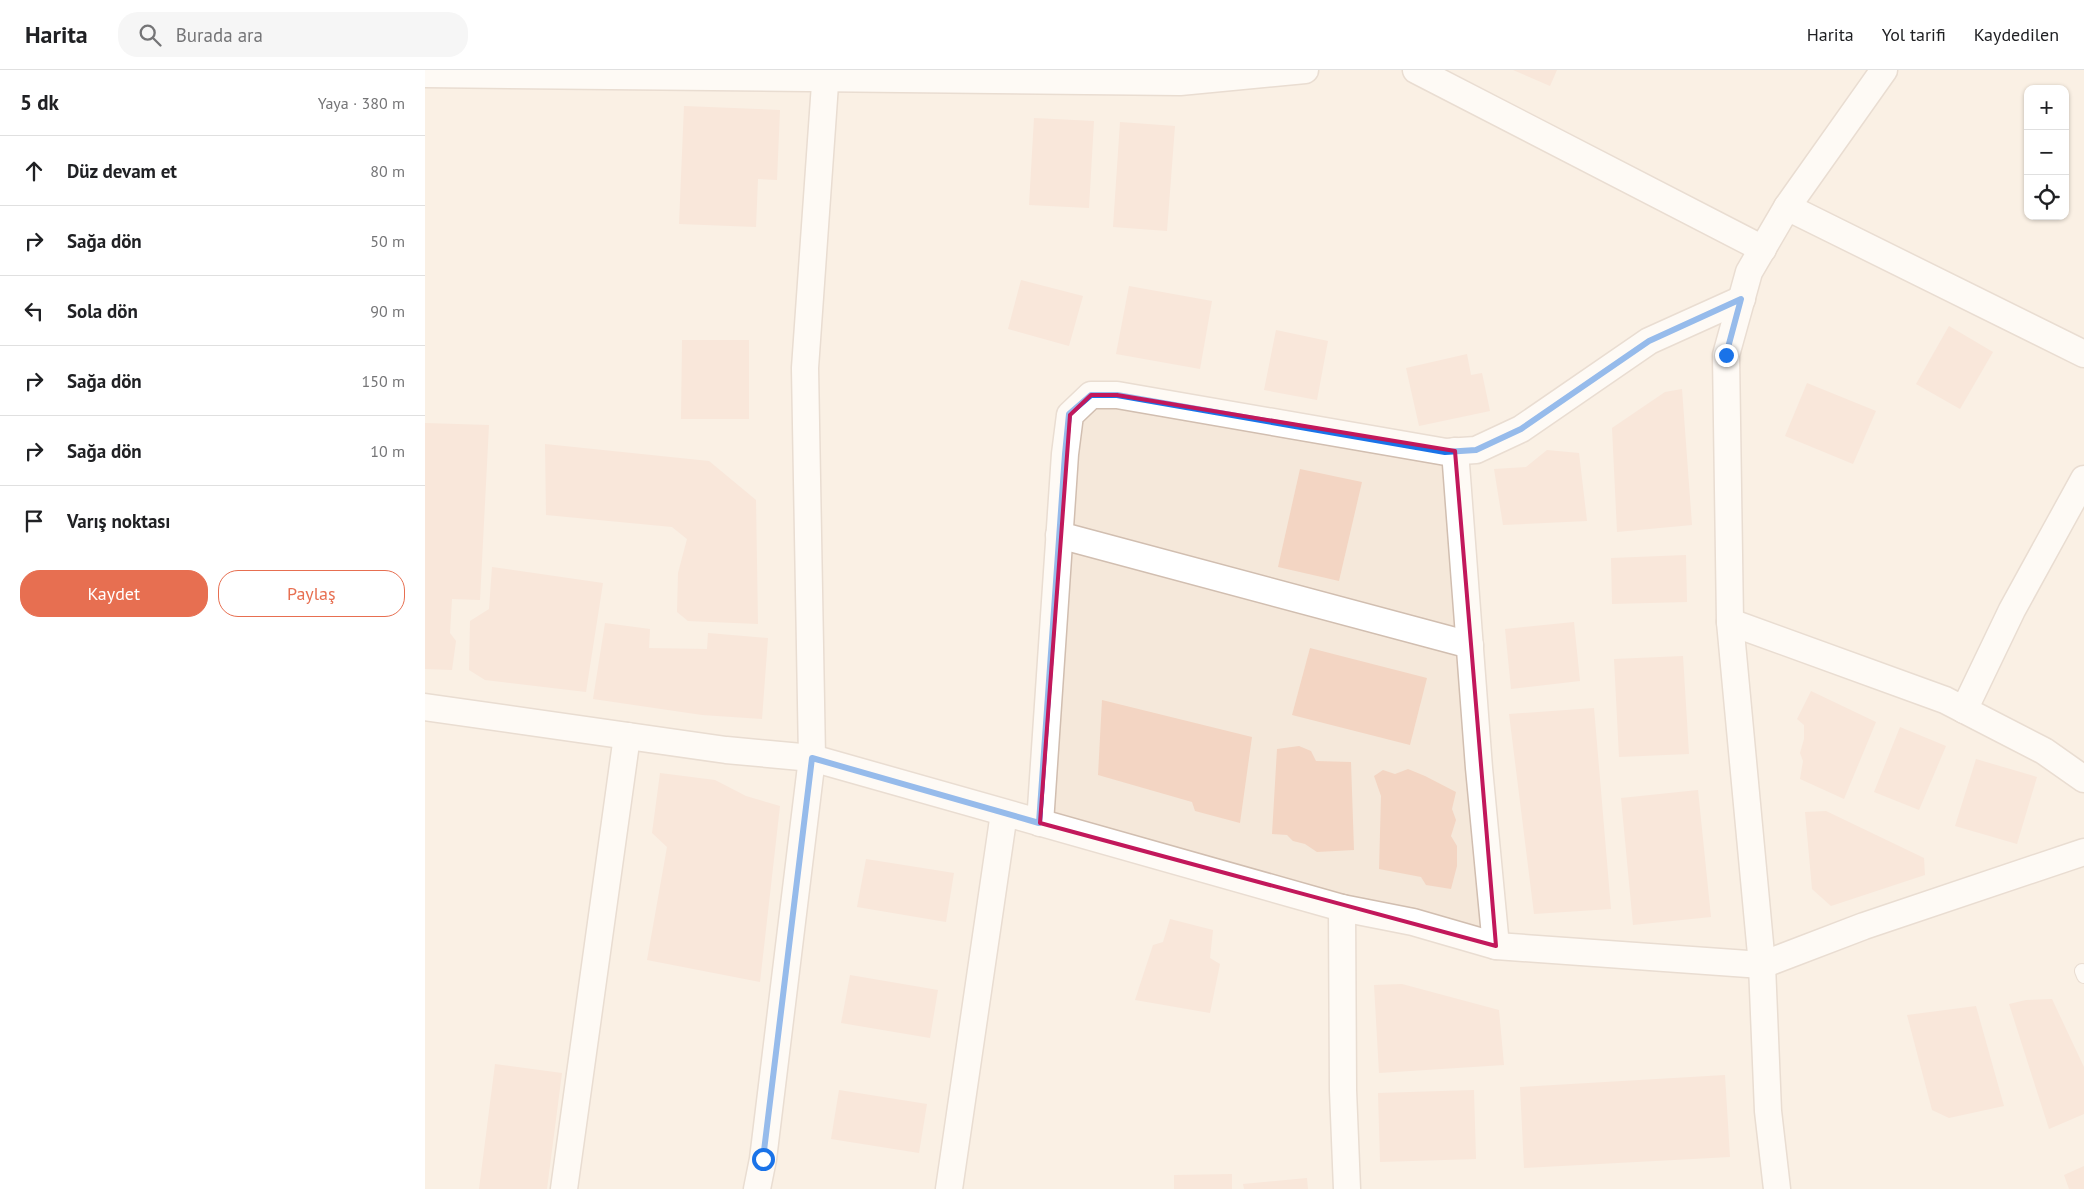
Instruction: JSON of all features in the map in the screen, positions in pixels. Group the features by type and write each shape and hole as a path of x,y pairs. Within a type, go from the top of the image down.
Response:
{"street":[{"path":"425,74 826,74 1180,82 1305,70"},
{"path":"1415,70 1763,248"},
{"path":"1777,1189 1768,1111 1762,965 1730,622 1726,355 1749,272 1787,207 1884,70"},
{"path":"757,1189 763,1159 812,758 805,368 826,74"},
{"path":"1787,207 2084,354"},
{"path":"1039,823 1069,414 1091,395 1117,395 1445,452 1476,450 1521,429 1649,341 1741,299"},
{"path":"1455,451 1496,946"},
{"path":"1964,710 2012,610 2084,479"},
{"path":"1059,536 1470,645"},
{"path":"1730,622 1935,697 2044,751 2084,780"},
{"path":"425,707 726,750 812,758 1342,908 1413,922 1496,946 1762,965 1864,926 2084,852"},
{"path":"564,1189 627,736"},
{"path":"949,1189 1004,813"},
{"path":"1342,908 1343,1090 1347,1189"}],"highlighted area":[{"path":"1091,395 1117,395 1455,451 1496,946 1040,823 1070,415"}],"shaded area":[{"path":"425,70 2084,70 2084,1189 425,1189"}],"building":[{"path":"1513,70 1557,70 1550,86"},
{"path":"684,106 780,110 777,180 758,179 756,227 679,224"},
{"path":"1034,118 1094,121 1089,208 1029,205"},
{"path":"1120,122 1175,126 1167,231 1113,227"},
{"path":"1021,280 1083,296 1069,346 1008,329"},
{"path":"1129,286 1212,301 1200,369 1116,354"},
{"path":"1949,326 1993,352 1960,409 1916,384"},
{"path":"1276,330 1328,341 1317,400 1264,390"},
{"path":"682,340 749,340 749,419 681,419"},
{"path":"1467,354 1471,375 1482,373 1490,411 1419,426 1406,368"},
{"path":"1807,383 1876,411 1853,464 1785,436"},
{"path":"1682,389 1692,525 1617,532 1612,428 1665,392"},
{"path":"425,423 489,425 480,600 452,599 450,633 456,641 452,670 425,669"},
{"path":"545,444 709,461 756,500 758,624 688,621 677,612 678,573 687,539 672,527 546,515"},
{"path":"1547,450 1579,453 1587,521 1503,525 1494,469 1526,467"},
{"path":"1300,469 1362,482 1339,581 1278,567"},
{"path":"1686,555 1687,602 1612,604 1611,558"},
{"path":"492,567 603,583 586,692 485,680 469,670 470,621 489,609"},
{"path":"1574,622 1580,681 1511,689 1505,629"},
{"path":"605,623 650,629 649,648 707,649 708,633 768,638 762,719 702,715 593,699"},
{"path":"1310,648 1427,678 1410,745 1292,715"},
{"path":"1683,656 1689,754 1619,757 1614,659"},
{"path":"1811,691 1876,722 1844,799 1800,779 1803,761 1800,753 1804,739 1804,725 1797,719"},
{"path":"1102,700 1252,737 1240,823 1195,811 1192,802 1098,775"},
{"path":"1594,708 1611,909 1534,914 1509,714"},
{"path":"1900,727 1946,746 1919,810 1874,792"},
{"path":"1299,746 1311,751 1316,761 1351,762 1354,850 1317,852 1305,844 1293,841 1287,835 1272,834 1277,749"},
{"path":"1976,759 2037,777 2017,844 1955,826"},
{"path":"1408,769 1456,792 1452,809 1456,820 1451,836 1457,846 1457,866 1451,889 1426,885 1421,877 1379,869 1381,796 1374,776 1383,770 1395,774"},
{"path":"660,773 715,780 746,796 780,806 760,982 647,960 667,847 652,833"},
{"path":"1698,790 1711,917 1633,925 1621,798"},
{"path":"1826,811 1924,858 1925,875 1831,906 1812,889 1805,812"},
{"path":"866,859 954,873 946,922 857,907"},
{"path":"1170,919 1213,930 1210,958 1220,964 1210,1013 1135,1000 1153,945 1163,942"},
{"path":"850,975 938,990 930,1038 841,1023"},
{"path":"1402,984 1499,1010 1504,1065 1379,1073 1374,985"},
{"path":"2052,999 2084,1067 2084,1114 2049,1129 2009,1004 2026,1000"},
{"path":"1976,1006 2004,1106 1949,1118 1932,1110 1907,1015"},
{"path":"495,1064 562,1073 547,1189 479,1189"},
{"path":"1725,1075 1730,1157 1524,1168 1520,1087"},
{"path":"839,1090 927,1104 919,1153 831,1139"},
{"path":"1474,1090 1476,1159 1380,1162 1378,1093"},
{"path":"2084,1166 2084,1189 2069,1189 2064,1175"},
{"path":"1232,1174 1232,1189 1174,1189 1174,1175"},
{"path":"1307,1178 1308,1189 1244,1189 1243,1184"}],"route":[{"path":"763,1159 812,758 1039,823 1069,414 1091,395 1117,395 1445,452 1476,450 1521,429 1649,341 1741,299 1726,355"}]}
